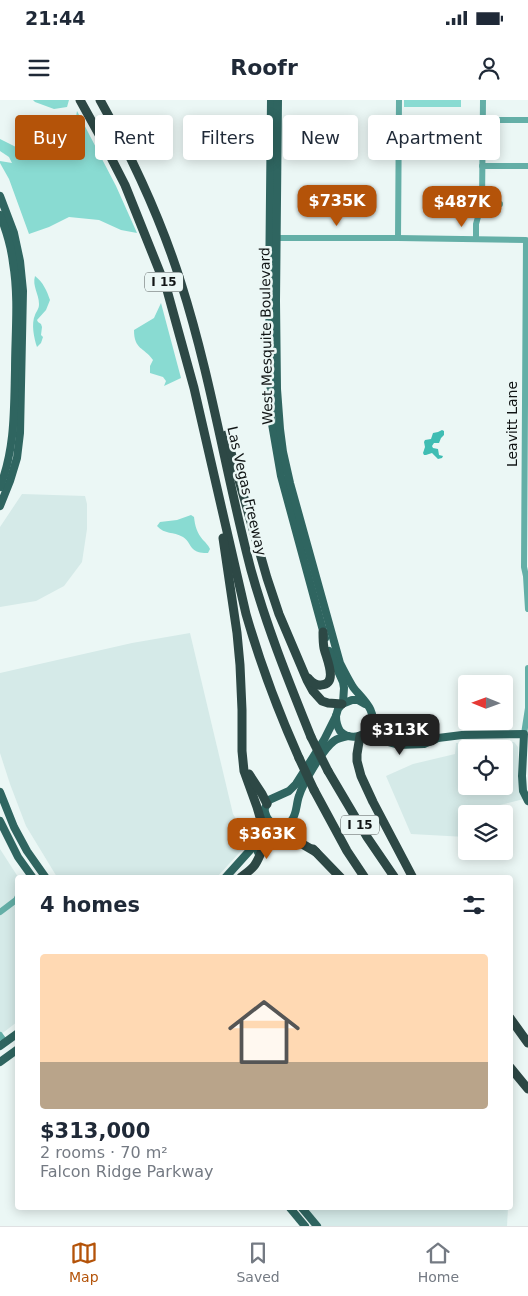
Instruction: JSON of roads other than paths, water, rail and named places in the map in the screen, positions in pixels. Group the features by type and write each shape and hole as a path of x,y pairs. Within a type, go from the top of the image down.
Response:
{"highway":[{"name":"Las Vegas Freeway","path":"80,100 102,138 125,185 167,290 194,388 244,606 266,677 298,758 347,851 363,875"},
{"name":"Las Vegas Freeway","path":"100,100 142,179 182,284 203,361 254,578 284,670 311,737 328,771 367,837 393,875"},
{"path":"203,361 279,614 313,691 322,700 345,702"},
{"path":"214,476 237,633 244,771 262,824"},
{"path":"306,677 312,683 320,686 330,680 331,674 324,648 323,632"},
{"path":"356,736 357,761 361,776 411,875"},
{"path":"244,765 262,794 266,806"},
{"path":"280,827 302,840 338,875"},
{"path":"244,875 255,866 269,842 276,839 292,838 316,852"},
{"path":"513,1022 528,1045"},
{"path":"513,1029 528,1045"},
{"path":"513,1072 528,1089"}],"main road":[{"name":"West Mesquite Boulevard","path":"271,100 278,411 286,469 340,663 354,689 367,705"},
{"name":"West Mesquite Boulevard","path":"278,100 269,293 271,418 281,476 323,632 330,655 343,682 345,702"},
{"path":"0,196 14,233 20,261 23,291 20,433 17,458 0,506"},
{"path":"0,215 7,233 16,291 14,431 4,478 0,487"},
{"path":"269,293 276,301"},
{"path":"228,875 252,848 262,824 266,806 273,798 289,791 296,784 324,740 338,709 345,702 358,700 367,705 377,724 395,738 524,734 522,776 523,791 528,801"},
{"path":"242,875 269,833 293,820 301,789 327,747 335,740 356,736 367,731 372,721 372,715"},
{"path":"336,716 336,724 341,732 356,736 399,745 424,744 438,738"},
{"path":"279,795 290,799 295,806 295,811"},
{"path":"1,796 27,851 44,875"},
{"path":"266,806 266,816 280,827"},
{"path":"0,821 18,857 31,875"},
{"path":"3,1044 15,1035"},
{"path":"0,1062 15,1050"},
{"path":"292,1210 305,1226"},
{"path":"304,1210 317,1226"}],"street":[{"path":"398,238 400,100"},
{"path":"483,100 483,115"},
{"path":"500,120 528,120"},
{"path":"273,238 476,238 476,224 482,203 482,160"},
{"path":"482,166 528,166"},
{"path":"482,203 500,204"},
{"name":"Leavitt Lane","path":"476,238 526,240 527,325 524,567 528,587 528,609"},
{"path":"524,734 528,708 528,668"},
{"path":"0,912 15,901"},
{"path":"0,1035 3,1044"}]}
